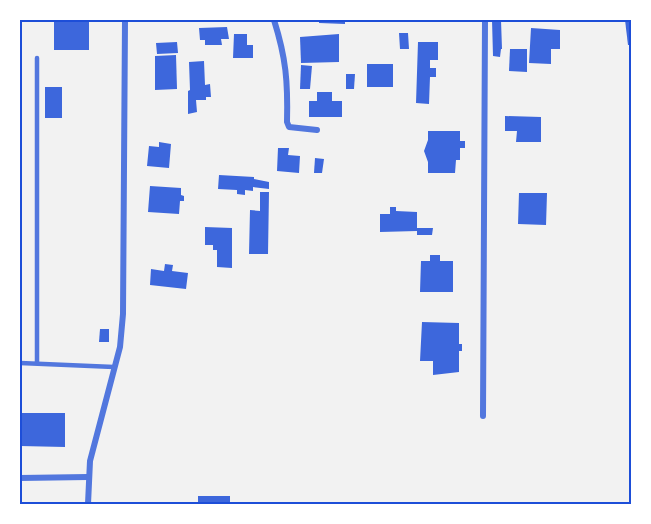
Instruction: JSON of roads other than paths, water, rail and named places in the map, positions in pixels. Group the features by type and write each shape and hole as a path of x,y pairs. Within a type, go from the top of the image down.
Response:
{"street":[{"path":"88,504 90,461 120,347 124,286 125,20"},
{"path":"274,20 286,67 287,122 289,127 317,130"},
{"path":"483,416 485,20"},
{"path":"20,478 88,477"}],"lane":[{"path":"37,363 38,58"},
{"path":"20,363 114,367"}]}
